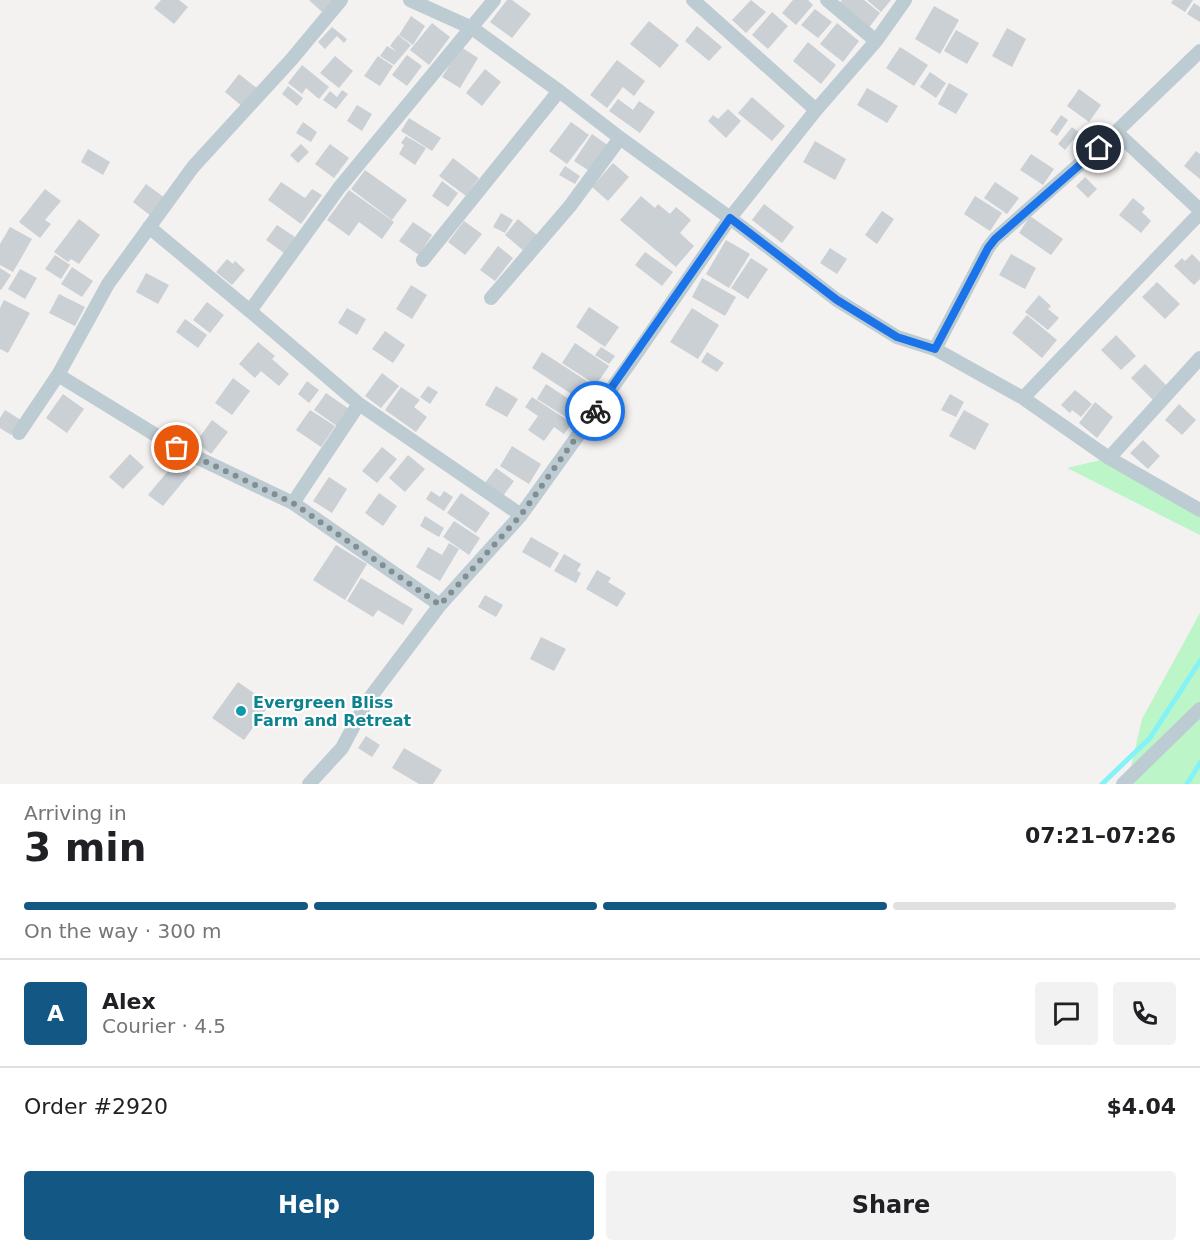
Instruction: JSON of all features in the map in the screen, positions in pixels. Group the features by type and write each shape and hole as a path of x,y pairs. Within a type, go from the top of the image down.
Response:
{"street":[{"path":"19,433 58,375 108,284 193,167 291,60 341,0"},
{"path":"410,0 472,28 560,91 837,300 897,337 935,349 1023,398 1109,458 1200,510"},
{"path":"250,311 339,188 494,0"},
{"path":"693,0 816,110"},
{"path":"827,0 876,41"},
{"path":"309,784 342,748 366,703 440,605 521,515 730,218 816,110 876,41 905,0"},
{"path":"935,349 988,248 995,239 1116,132 1200,51"},
{"path":"423,260 560,91"},
{"path":"1023,398 1200,212 1116,132"},
{"path":"491,298 570,206 620,138"},
{"path":"149,227 359,404 521,515"},
{"path":"1109,458 1200,358"},
{"path":"58,375 177,448 293,503 440,605"},
{"path":"293,503 359,404"},
{"path":"1123,784 1200,709"}],"green space":[{"path":"1109,458 1200,510 1200,535 1067,468"},
{"path":"1200,613 1200,784 1130,784 1128,780 1142,719"}],"building":[{"path":"161,0 179,0 188,7 174,24 154,8"},
{"path":"309,0 334,0 322,12"},
{"path":"507,0 512,0 531,14 512,38 490,22"},
{"path":"751,0 766,12 746,33 732,20"},
{"path":"793,0 808,0 813,5 796,25 782,13"},
{"path":"842,0 864,0 880,13 868,29 838,5"},
{"path":"867,0 891,0 881,12"},
{"path":"1173,0 1193,0 1185,12 1171,3"},
{"path":"1194,3 1200,7 1200,22 1187,14"},
{"path":"934,6 959,20 940,54 915,39"},
{"path":"815,9 832,22 818,38 801,25"},
{"path":"772,12 788,26 768,49 752,35"},
{"path":"411,16 425,26 413,45 399,35"},
{"path":"649,21 679,45 660,68 630,44"},
{"path":"432,23 450,37 429,65 410,50"},
{"path":"837,23 859,41 843,62 820,44"},
{"path":"697,26 722,47 709,61 685,41"},
{"path":"332,27 347,39 344,43 337,36 325,49 318,42"},
{"path":"1007,28 1026,39 1012,67 992,56"},
{"path":"956,30 979,43 967,64 944,51"},
{"path":"398,35 411,45 394,65 380,56 387,46 397,52 390,46"},
{"path":"808,42 836,65 821,84 793,61"},
{"path":"461,47 478,58 460,88 442,77"},
{"path":"900,47 928,65 914,86 886,68"},
{"path":"407,55 422,66 407,86 392,75"},
{"path":"335,56 353,71 339,88 320,73"},
{"path":"378,56 393,66 380,86 364,76"},
{"path":"617,60 645,81 634,96 623,87 607,108 590,95"},
{"path":"302,65 329,87 319,99 306,88 302,94 288,83"},
{"path":"485,69 501,82 482,106 466,93"},
{"path":"930,72 946,83 936,98 920,87"},
{"path":"239,74 258,89 243,107 225,92"},
{"path":"949,83 968,94 956,114 938,104"},
{"path":"288,86 303,98 297,106 282,94"},
{"path":"867,88 898,106 887,123 857,105"},
{"path":"1079,89 1101,105 1089,122 1067,106"},
{"path":"342,90 348,94 336,109 323,100 330,91 337,97"},
{"path":"752,97 785,126 772,141 738,113"},
{"path":"618,99 633,110 639,101 655,112 640,133 609,111"},
{"path":"357,105 372,114 362,131 347,121"},
{"path":"728,109 741,121 726,138 708,121 713,115 718,119"},
{"path":"1061,115 1068,120 1057,136 1050,131"},
{"path":"409,118 441,138 432,151 401,131"},
{"path":"303,122 317,132 311,142 296,133"},
{"path":"571,122 589,135 567,164 549,151"},
{"path":"1072,127 1095,145 1089,152 1073,140 1065,150 1058,144"},
{"path":"592,134 609,146 591,172 574,161"},
{"path":"406,136 426,148 415,165 399,154 404,145 401,143"},
{"path":"815,141 846,159 835,180 803,162"},
{"path":"301,144 309,152 298,163 290,155"},
{"path":"330,144 349,158 334,178 315,164"},
{"path":"88,149 110,162 103,175 81,162"},
{"path":"1196,151 1200,154 1200,179 1184,166"},
{"path":"1031,154 1054,169 1043,185 1020,170"},
{"path":"453,158 479,178 466,196 439,176"},
{"path":"613,163 629,177 608,201 592,187"},
{"path":"565,166 580,176 575,184 559,175"},
{"path":"365,170 407,200 392,220 351,189"},
{"path":"1085,177 1097,189 1088,198 1076,186"},
{"path":"442,181 458,193 448,207 432,196"},
{"path":"281,182 305,198 312,189 322,195 301,224 268,200"},
{"path":"995,182 1019,198 1007,214 984,198"},
{"path":"146,184 165,198 151,216 133,202"},
{"path":"45,189 61,201 45,220 51,224 40,238 19,222"},
{"path":"349,190 394,222 382,239 359,222 349,236 327,220"},
{"path":"641,196 655,208 658,204 670,214 676,207 691,220 680,233 694,246 676,267 620,220"},
{"path":"975,196 1002,213 990,231 964,214"},
{"path":"1133,198 1145,208 1142,212 1151,221 1141,233 1119,215"},
{"path":"764,204 794,227 782,243 752,220"},
{"path":"882,211 894,219 877,244 865,235"},
{"path":"501,213 513,220 505,233 493,227"},
{"path":"1030,216 1063,239 1051,255 1019,233"},
{"path":"79,219 100,235 79,264 71,259 68,262 54,252"},
{"path":"518,219 538,236 525,252 505,235"},
{"path":"464,221 482,234 465,255 448,242"},
{"path":"413,222 432,235 419,255 399,241"},
{"path":"277,225 295,237 284,253 266,240"},
{"path":"10,227 32,239 13,272 0,265 0,244"},
{"path":"726,240 750,254 729,288 706,274"},
{"path":"498,246 513,258 495,281 480,270"},
{"path":"830,248 847,259 837,274 820,263"},
{"path":"645,252 673,272 662,286 635,265"},
{"path":"1011,254 1036,268 1025,289 999,275"},
{"path":"1192,254 1200,262 1200,279 1194,285 1174,266 1182,258 1185,261"},
{"path":"55,255 70,265 61,279 45,269"},
{"path":"751,258 768,269 748,299 731,288"},
{"path":"227,259 233,264 235,261 245,270 232,285 216,272"},
{"path":"72,267 93,281 82,297 61,284"},
{"path":"0,268 11,275 1,290 0,289"},
{"path":"20,269 37,278 25,299 8,289"},
{"path":"146,273 169,285 158,304 136,292"},
{"path":"702,278 736,297 725,316 692,297"},
{"path":"1157,282 1180,304 1165,319 1142,297"},
{"path":"411,285 427,295 412,319 396,309"},
{"path":"59,294 85,307 75,326 49,313"},
{"path":"1039,295 1051,306 1048,309 1059,318 1048,330 1025,312"},
{"path":"4,300 30,313 8,353 0,349 0,308"},
{"path":"207,302 224,315 210,333 193,320"},
{"path":"589,307 619,327 605,347 576,327"},
{"path":"347,308 366,319 357,335 338,323"},
{"path":"692,308 719,325 698,359 670,342"},
{"path":"1027,315 1057,340 1042,358 1012,333"},
{"path":"185,319 207,335 198,348 176,332"},
{"path":"385,331 405,345 393,363 372,349"},
{"path":"1116,335 1136,356 1121,370 1101,350"},
{"path":"258,342 275,356 272,359 289,374 279,386 261,371 255,378 239,364"},
{"path":"575,343 609,366 596,385 562,363"},
{"path":"601,347 615,356 609,364 595,355"},
{"path":"542,352 593,385 582,401 532,368"},
{"path":"707,352 724,363 717,372 701,362"},
{"path":"1145,364 1167,386 1153,400 1131,378"},
{"path":"382,373 399,386 381,408 365,396"},
{"path":"233,378 250,391 232,415 215,403"},
{"path":"307,381 319,390 309,403 298,394"},
{"path":"546,384 578,405 569,419 537,399"},
{"path":"428,386 438,392 430,404 420,397"},
{"path":"496,386 518,399 507,417 485,405"},
{"path":"401,387 420,400 414,407 427,417 416,432 385,410"},
{"path":"1075,390 1092,404 1081,417 1072,410 1070,413 1061,405"},
{"path":"326,393 349,409 337,426 314,410"},
{"path":"63,394 84,409 67,433 46,418"},
{"path":"950,394 964,402 956,417 941,410"},
{"path":"532,397 572,423 564,434 554,427 544,441 528,430 538,416 525,407"},
{"path":"1095,402 1113,417 1097,438 1079,423"},
{"path":"1179,404 1196,420 1182,435 1165,420"},
{"path":"5,410 21,420 11,435 0,428 0,418"},
{"path":"310,410 335,426 321,447 296,430"},
{"path":"964,410 989,424 975,450 949,436"},
{"path":"212,420 228,432 211,454 196,442"},
{"path":"1143,440 1160,456 1148,469 1130,453"},
{"path":"512,446 541,464 529,484 500,466"},
{"path":"382,447 397,459 377,483 362,471"},
{"path":"130,454 144,467 123,489 109,477"},
{"path":"408,455 425,469 405,492 389,478"},
{"path":"177,460 191,472 163,506 148,495"},
{"path":"496,468 514,481 503,496 485,483"},
{"path":"329,477 347,489 332,513 313,501"},
{"path":"431,491 440,497 444,491 453,497 444,511 426,499"},
{"path":"379,493 397,506 383,526 365,513"},
{"path":"461,493 490,513 476,533 447,513"},
{"path":"425,516 444,528 439,537 420,526"},
{"path":"454,521 480,538 469,555 443,537"},
{"path":"531,537 559,553 550,568 522,552"},
{"path":"449,543 459,549 440,581 416,567 428,547 442,555"},
{"path":"336,545 367,564 345,600 313,580"},
{"path":"564,554 581,564 577,571 581,573 576,583 554,571"},
{"path":"597,570 611,578 608,582 626,593 617,607 586,589"},
{"path":"361,578 413,609 403,625 378,610 373,617 347,601"},
{"path":"485,595 503,605 496,617 478,607"},
{"path":"541,637 566,649 554,671 530,659"},
{"name":"Evergreen Bliss Farm and Retreat","path":"238,682 270,704 244,740 212,718"},
{"path":"366,736 380,745 372,757 358,748"},
{"path":"404,748 442,770 433,784 419,784 392,768"}],"waterway":[{"path":"1102,784 1150,738 1200,661"},
{"path":"1187,784 1200,763"}],"way so far":[{"path":"177,448 293,503 440,605 521,515 595,411"}],"place":[{"name":"Evergreen Bliss Farm and Retreat","path":"241,711"}],"route":[{"path":"595,411 730,218 837,300 897,337 935,349 988,248 995,239 1099,148"}]}
